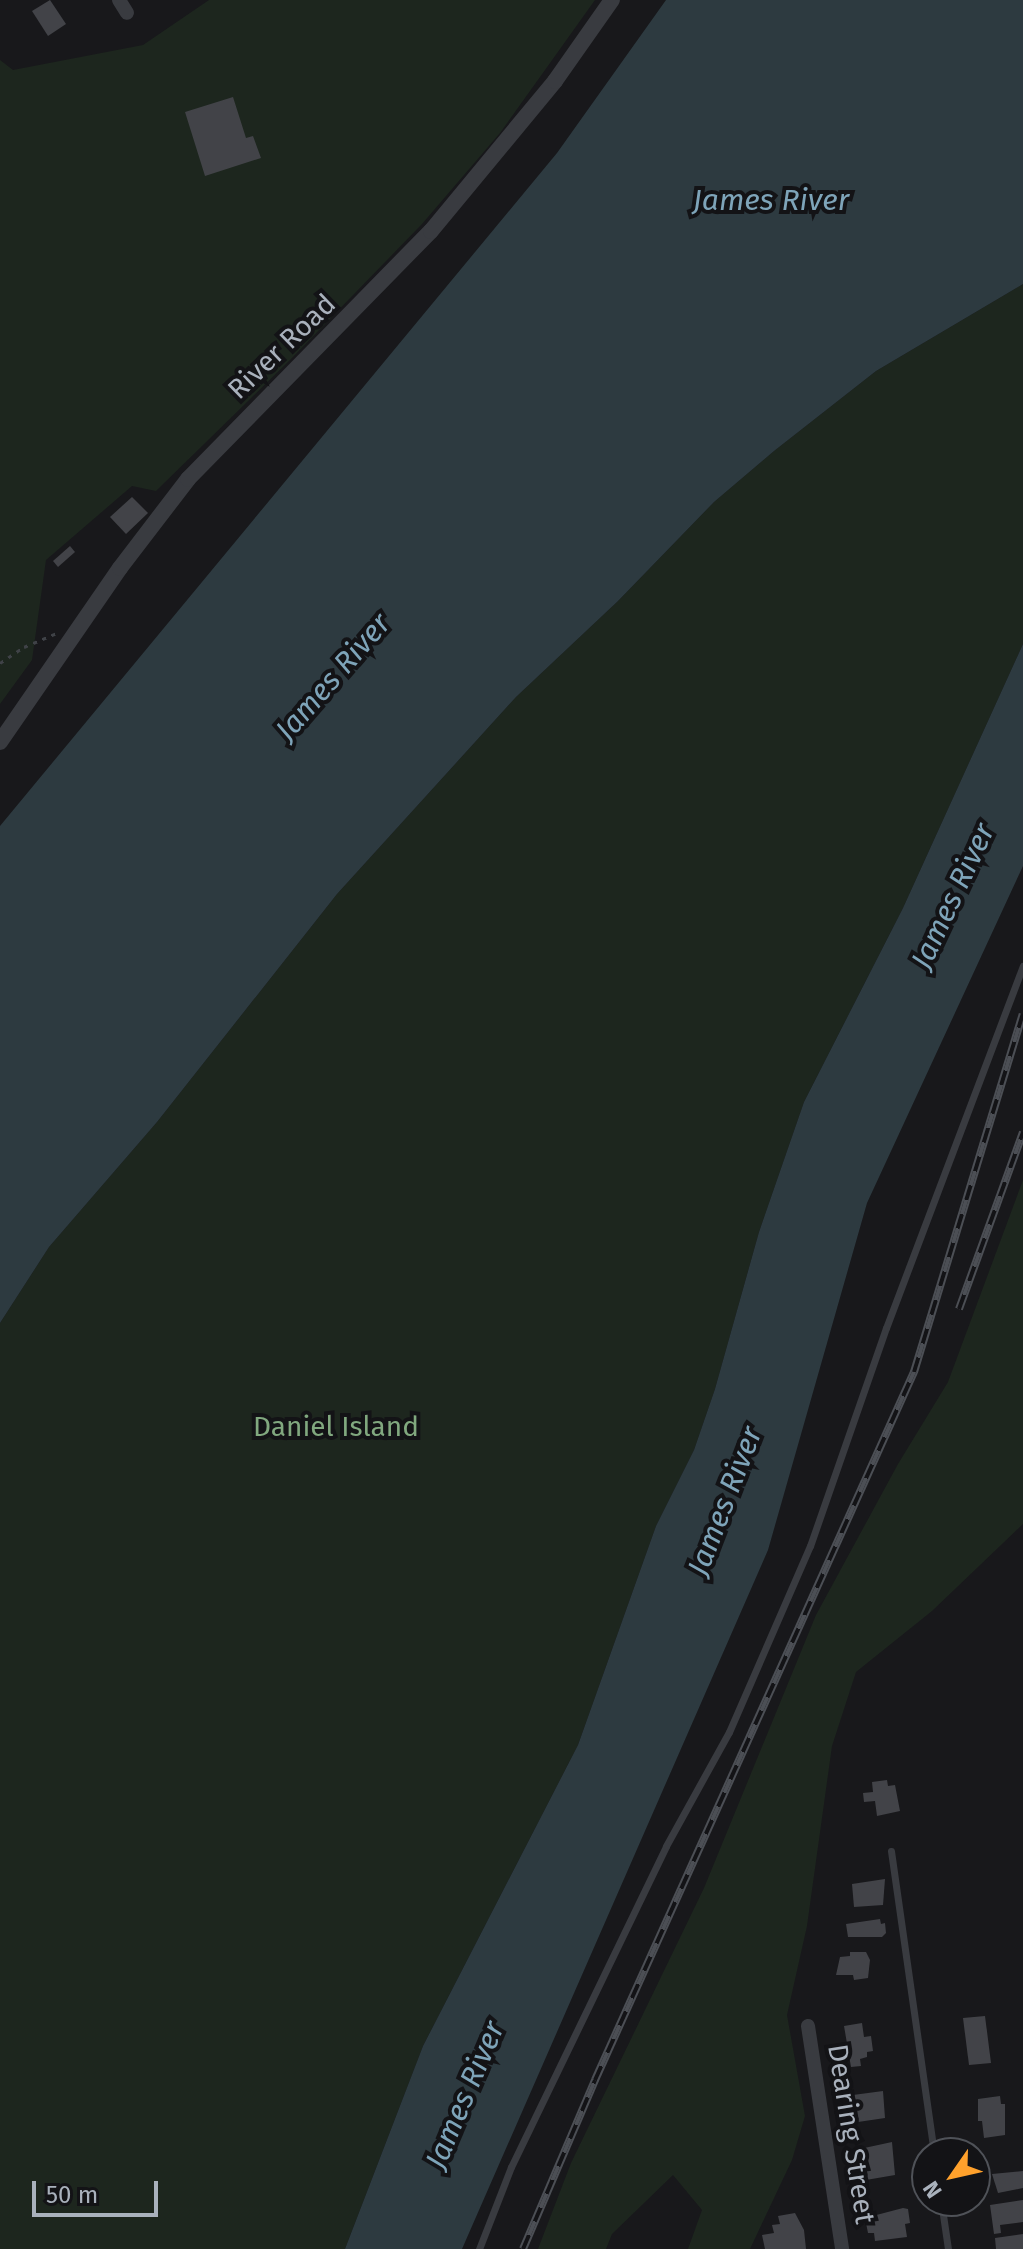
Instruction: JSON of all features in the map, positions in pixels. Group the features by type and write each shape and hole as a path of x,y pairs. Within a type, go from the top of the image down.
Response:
{"street":[{"path":"119,0 127,13"},
{"name":"River Road","path":"0,742 120,568 215,449 348,320 494,158 555,81 612,0"},
{"name":"Dearing Street","path":"808,2026 842,2249"}],"lane":[{"path":"479,2249 511,2167 666,1846 729,1732 804,1560 886,1328 1023,966"},
{"path":"891,1851 932,2137"},
{"path":"943,2217 948,2249"}],"path":[{"path":"0,663 48,636 78,627"}],"green space":[{"path":"209,0 595,0 500,133 422,224 291,359 156,491 132,486 46,560 32,660 0,704 0,60 13,70 143,45"},
{"name":"Daniel Island","path":"1023,284 1023,644 903,908 804,1102 759,1232 715,1389 694,1450 656,1526 578,1745 423,2046 345,2249 0,2249 0,1323 49,1247 157,1122 337,894 516,697 618,601 714,502 774,451 876,371"},
{"path":"1023,1180 1023,1524 932,1611 856,1672 832,1746 807,1926 787,2015 805,2116 792,2160 750,2249 688,2249 702,2210 673,2175 612,2234 606,2249 538,2249 571,2163 704,1888 816,1615 898,1464 948,1382"}],"water":[{"name":"James River","path":"666,0 1023,0 1023,284 876,371 774,451 714,502 618,601 516,697 337,894 157,1122 49,1247 0,1323 0,826 557,153"},
{"name":"James River","path":"1023,644 1023,866 867,1203 768,1550 462,2249 345,2249 423,2046 578,1745 656,1526 694,1450 715,1389 759,1232 804,1102 903,908"}],"building":[{"path":"50,0 66,24 48,36 32,11"},
{"path":"233,97 246,138 253,136 261,158 205,176 185,112"},
{"path":"132,497 148,513 126,534 110,517"},
{"path":"70,546 75,552 58,567 53,561"},
{"path":"887,1780 888,1786 895,1785 900,1811 877,1816 875,1801 864,1802 863,1793 873,1792 872,1782"},
{"path":"885,1879 883,1905 854,1907 852,1884"},
{"path":"880,1919 881,1924 885,1923 886,1933 882,1937 848,1937 846,1924"},
{"path":"850,1952 866,1952 870,1960 868,1978 854,1980 853,1975 836,1975 840,1957 850,1956"},
{"path":"985,2016 991,2063 969,2065 963,2018"},
{"path":"862,2023 864,2037 871,2036 873,2051 860,2059 861,2066 851,2067 844,2026"},
{"path":"883,2091 885,2118 858,2122 857,2115 851,2116 849,2104 855,2103 853,2095"},
{"path":"1000,2096 1001,2104 1005,2104 1005,2135 984,2137 982,2121 978,2121 978,2099"},
{"path":"892,2142 895,2175 866,2180 866,2177 859,2178 855,2150"},
{"path":"1023,2171 1023,2188 998,2193 992,2174"},
{"path":"1023,2200 1023,2222 1000,2225 1001,2233 994,2234 991,2205"},
{"path":"908,2209 910,2223 905,2224 907,2237 875,2241 874,2233 868,2233 865,2218"},
{"path":"795,2213 804,2230 806,2249 765,2249 762,2235 774,2233 772,2225 780,2224 778,2216"},
{"path":"1023,2234 1023,2249 996,2249 995,2238"}],"railway":[{"path":"523,2249 595,2080 914,1372 1023,1014"},
{"path":"959,1309 1023,1132"}]}
